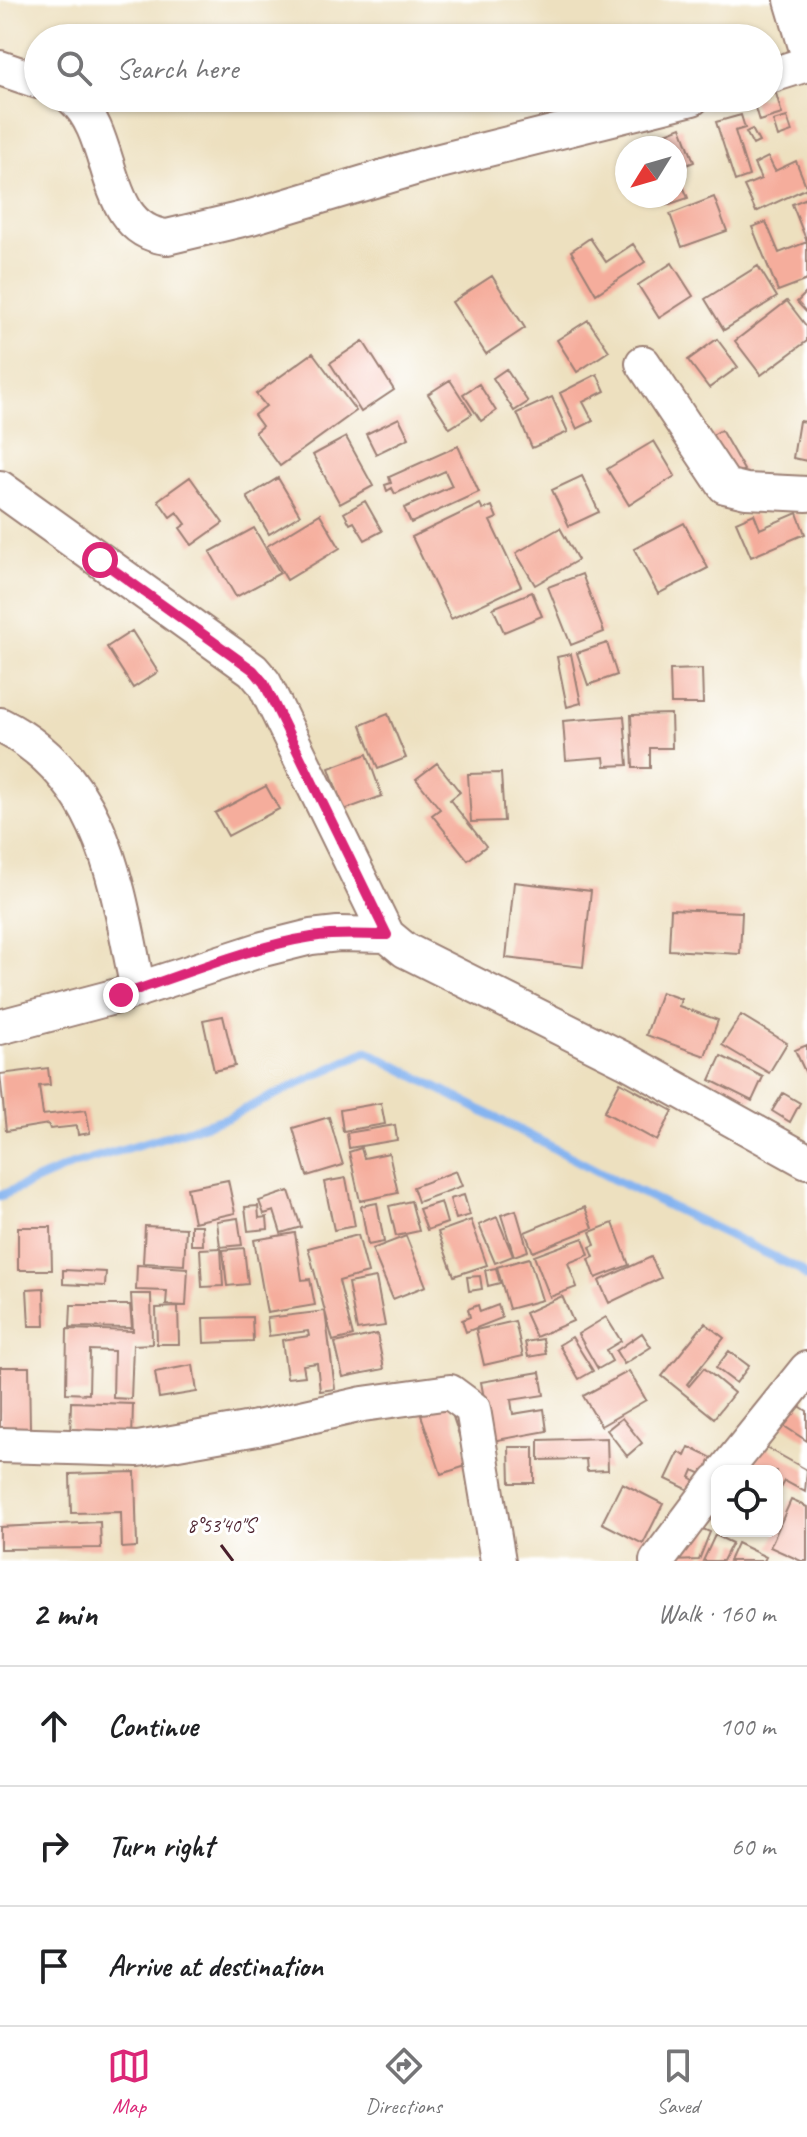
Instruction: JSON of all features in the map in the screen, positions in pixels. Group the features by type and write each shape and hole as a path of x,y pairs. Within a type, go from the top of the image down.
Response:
{"street":[{"path":"792,0 807,50"},
{"path":"783,72 807,64"},
{"path":"0,68 24,76"},
{"path":"86,112 92,119 119,200 133,224 154,236 167,237 251,217 424,165 636,112"},
{"path":"643,363 722,483 746,491 807,494"},
{"path":"0,488 253,670 264,683 387,935 405,950 625,1060 807,1161"},
{"path":"0,725 21,735 42,751 80,793 93,818 118,892 138,990"},
{"path":"0,1027 138,990 263,949 311,937 387,935"},
{"path":"730,1465 807,1369"},
{"path":"0,1445 138,1449 257,1428 363,1404 450,1392 473,1409 498,1561"},
{"path":"657,1561 711,1489"}],"building":[{"path":"756,112 781,112 782,114 759,121"},
{"path":"741,115 745,128 735,131 749,176 735,181 716,122"},
{"path":"787,117 792,132 778,137 773,121"},
{"path":"681,127 684,136 658,136"},
{"path":"752,129 759,142 753,145 746,132"},
{"path":"687,143 694,162 687,165"},
{"path":"768,157 775,171 796,161 807,188 756,212 744,186 761,179 754,164"},
{"path":"714,197 727,231 682,247 670,214"},
{"path":"807,198 807,242 792,204"},
{"path":"766,222 779,253 807,242 807,280 778,291 752,227"},
{"path":"590,238 606,262 633,244 645,262 596,294 571,251"},
{"path":"672,263 693,296 659,318 638,285"},
{"path":"758,266 777,297 724,330 705,299"},
{"path":"492,276 525,328 486,354 452,302"},
{"path":"807,292 807,313 797,302"},
{"path":"787,301 807,327 807,341 761,375 735,341"},
{"path":"588,320 609,351 577,372 557,340"},
{"path":"717,339 738,367 709,388 688,360"},
{"path":"363,341 394,390 361,412 330,363"},
{"path":"313,353 356,411 280,466 255,432 262,426 254,415 266,406 256,394"},
{"path":"506,369 528,402 514,411 493,378"},
{"path":"597,374 605,391 583,402 593,421 577,429 560,393"},
{"path":"450,380 472,414 450,428 428,394"},
{"path":"479,384 496,411 481,421 463,394"},
{"path":"552,397 568,432 532,448 517,413"},
{"path":"399,418 409,438 376,454 366,434"},
{"path":"799,421 807,422 807,461 793,458"},
{"path":"721,430 744,470 725,481 702,441"},
{"path":"346,437 373,486 340,504 313,455"},
{"path":"654,441 675,476 629,505 607,469"},
{"path":"458,446 479,492 411,523 404,508 452,486 445,471 395,494 392,488 387,491 385,485 391,483 389,477"},
{"path":"582,476 599,512 569,526 552,490"},
{"path":"190,477 223,523 192,545 180,528 186,524 177,512 170,517 158,500"},
{"path":"278,478 300,515 269,534 247,497"},
{"path":"365,501 382,531 365,540 344,513"},
{"path":"480,504 483,510 492,506 497,518 490,521 521,586 451,619 412,537"},
{"path":"797,513 805,534 751,557 736,522 754,514 760,529"},
{"path":"320,514 340,548 287,580 267,546"},
{"path":"684,523 708,568 658,594 634,549"},
{"path":"254,528 280,573 236,597 210,552"},
{"path":"560,528 578,560 535,585 516,553"},
{"path":"582,574 604,632 571,645 548,587"},
{"path":"532,592 542,616 504,632 493,608"},
{"path":"132,631 158,672 133,688 107,647"},
{"path":"607,643 617,675 588,685 577,653"},
{"path":"571,654 581,703 567,707 557,657"},
{"path":"702,669 703,704 671,704 670,670"},
{"path":"388,714 406,758 378,769 361,725"},
{"path":"671,714 672,748 650,748 650,768 633,768 631,715"},
{"path":"624,716 628,765 605,766 604,757 566,760 563,721"},
{"path":"367,754 382,796 344,810 329,768"},
{"path":"437,763 460,792 450,800 486,846 468,860 432,815 440,809 416,779"},
{"path":"501,773 504,821 471,822 468,774"},
{"path":"266,786 279,809 228,836 215,813"},
{"path":"514,882 591,891 583,967 506,958"},
{"path":"671,909 742,912 740,954 669,950"},
{"path":"661,992 681,999 679,1006 718,1020 705,1056 646,1035"},
{"path":"741,1015 787,1043 769,1073 722,1045"},
{"path":"223,1016 235,1066 214,1071 203,1020"},
{"path":"807,1045 807,1076 795,1050"},
{"path":"721,1056 763,1077 752,1101 710,1080"},
{"path":"48,1068 50,1085 39,1086 43,1115 86,1110 90,1133 78,1135 77,1126 50,1129 48,1124 6,1131 0,1074"},
{"path":"620,1082 673,1111 657,1141 604,1112"},
{"path":"783,1093 800,1103 790,1122 772,1111"},
{"path":"381,1103 385,1124 343,1131 340,1110"},
{"path":"329,1117 343,1165 307,1176 293,1128"},
{"path":"395,1125 397,1140 349,1148 347,1133"},
{"path":"361,1148 364,1158 389,1153 398,1193 360,1201 349,1152"},
{"path":"456,1171 462,1186 418,1202 413,1187"},
{"path":"346,1178 355,1226 334,1230 324,1182"},
{"path":"228,1180 235,1213 194,1222 187,1188"},
{"path":"289,1191 301,1227 281,1233 274,1211 264,1214 259,1201"},
{"path":"464,1195 470,1215 456,1219 450,1199"},
{"path":"411,1201 419,1231 396,1236 389,1206"},
{"path":"441,1202 447,1223 427,1230 419,1209"},
{"path":"377,1203 384,1242 368,1245 361,1206"},
{"path":"258,1206 259,1218 267,1217 268,1229 248,1231 245,1207"},
{"path":"585,1207 593,1228 533,1252 525,1232"},
{"path":"516,1210 528,1251 514,1256 501,1215"},
{"path":"497,1217 513,1256 495,1263 479,1225"},
{"path":"238,1218 242,1245 220,1247 217,1221"},
{"path":"471,1220 487,1265 454,1276 438,1232"},
{"path":"613,1223 629,1265 596,1278 589,1259 594,1257 590,1247 595,1245 590,1232"},
{"path":"191,1225 202,1225 203,1245 191,1245"},
{"path":"145,1226 186,1228 184,1265 143,1263"},
{"path":"18,1227 51,1227 52,1270 18,1270"},
{"path":"295,1233 302,1280 310,1279 315,1305 267,1313 254,1240"},
{"path":"358,1235 368,1273 339,1281 353,1336 333,1341 308,1248"},
{"path":"406,1236 426,1286 393,1299 372,1249"},
{"path":"583,1238 589,1255 568,1263 577,1287 550,1297 534,1256"},
{"path":"221,1248 223,1286 202,1287 200,1249"},
{"path":"244,1248 248,1284 227,1286 223,1250"},
{"path":"651,1257 661,1278 609,1303 599,1281"},
{"path":"529,1258 542,1300 509,1309 497,1267"},
{"path":"137,1265 188,1268 186,1306 166,1305 167,1291 136,1290"},
{"path":"496,1268 500,1283 488,1286 485,1270"},
{"path":"63,1270 106,1272 105,1286 63,1284"},
{"path":"480,1276 482,1289 469,1291 467,1277"},
{"path":"376,1278 385,1326 357,1330 348,1283"},
{"path":"44,1288 45,1326 29,1326 27,1289"},
{"path":"131,1294 151,1294 152,1344 133,1345 131,1399 113,1398 114,1351 90,1350 89,1394 66,1393 67,1329 133,1331"},
{"path":"562,1296 573,1321 536,1337 525,1313"},
{"path":"71,1305 130,1305 132,1328 70,1327"},
{"path":"478,1305 480,1312 498,1305 502,1318 466,1332 462,1320 470,1317 468,1309"},
{"path":"178,1307 179,1344 157,1344 156,1308"},
{"path":"325,1311 335,1389 320,1391 317,1363 303,1365 305,1376 287,1378 282,1340 309,1336 308,1331 269,1336 267,1318"},
{"path":"252,1317 253,1341 204,1343 203,1318"},
{"path":"606,1317 621,1341 606,1350 612,1361 598,1369 578,1334"},
{"path":"515,1321 523,1356 484,1365 476,1330"},
{"path":"705,1323 724,1338 687,1384 689,1386 704,1368 734,1393 714,1418 662,1376"},
{"path":"642,1333 651,1347 624,1364 616,1351"},
{"path":"377,1334 384,1369 343,1377 335,1343"},
{"path":"572,1337 593,1371 579,1379 559,1345"},
{"path":"543,1339 546,1354 528,1357 525,1342"},
{"path":"729,1351 749,1366 736,1383 716,1368"},
{"path":"193,1365 197,1392 159,1398 155,1372"},
{"path":"0,1367 29,1367 30,1428 0,1429"},
{"path":"629,1371 646,1400 601,1426 583,1396"},
{"path":"540,1372 544,1395 511,1400 513,1414 544,1409 547,1431 492,1441 481,1382"},
{"path":"71,1402 133,1404 132,1440 70,1438"},
{"path":"448,1402 469,1465 441,1474 420,1412"},
{"path":"795,1403 807,1411 807,1441 781,1424"},
{"path":"622,1418 642,1443 627,1456 607,1430"},
{"path":"607,1438 608,1470 587,1471 586,1459 539,1460 539,1440"},
{"path":"764,1446 807,1470 805,1492 785,1481 783,1484 783,1465 744,1465 747,1459 754,1463"},
{"path":"509,1447 534,1447 534,1483 510,1483"},
{"path":"689,1447 714,1459 706,1476 693,1470 690,1477 698,1482 693,1492 666,1479 679,1452 685,1456"},
{"path":"135,1472 137,1547 122,1548 121,1512 71,1513 70,1474"},
{"path":"622,1483 663,1504 643,1544 602,1523"},
{"path":"791,1500 807,1507 807,1561 770,1547 774,1537 783,1537 783,1518"},
{"path":"100,1522 101,1548 0,1549 0,1527"},
{"path":"687,1522 710,1532 699,1560 672,1561"},
{"path":"714,1537 732,1543 723,1561 703,1561"},
{"path":"737,1543 766,1557 764,1561 729,1561"}],"waterway":[{"path":"0,1196 74,1164 227,1118 367,1051 615,1180 799,1269 807,1277"}],"route":[{"path":"100,560 253,670 264,683 387,935 311,937 263,949 121,995"}]}
